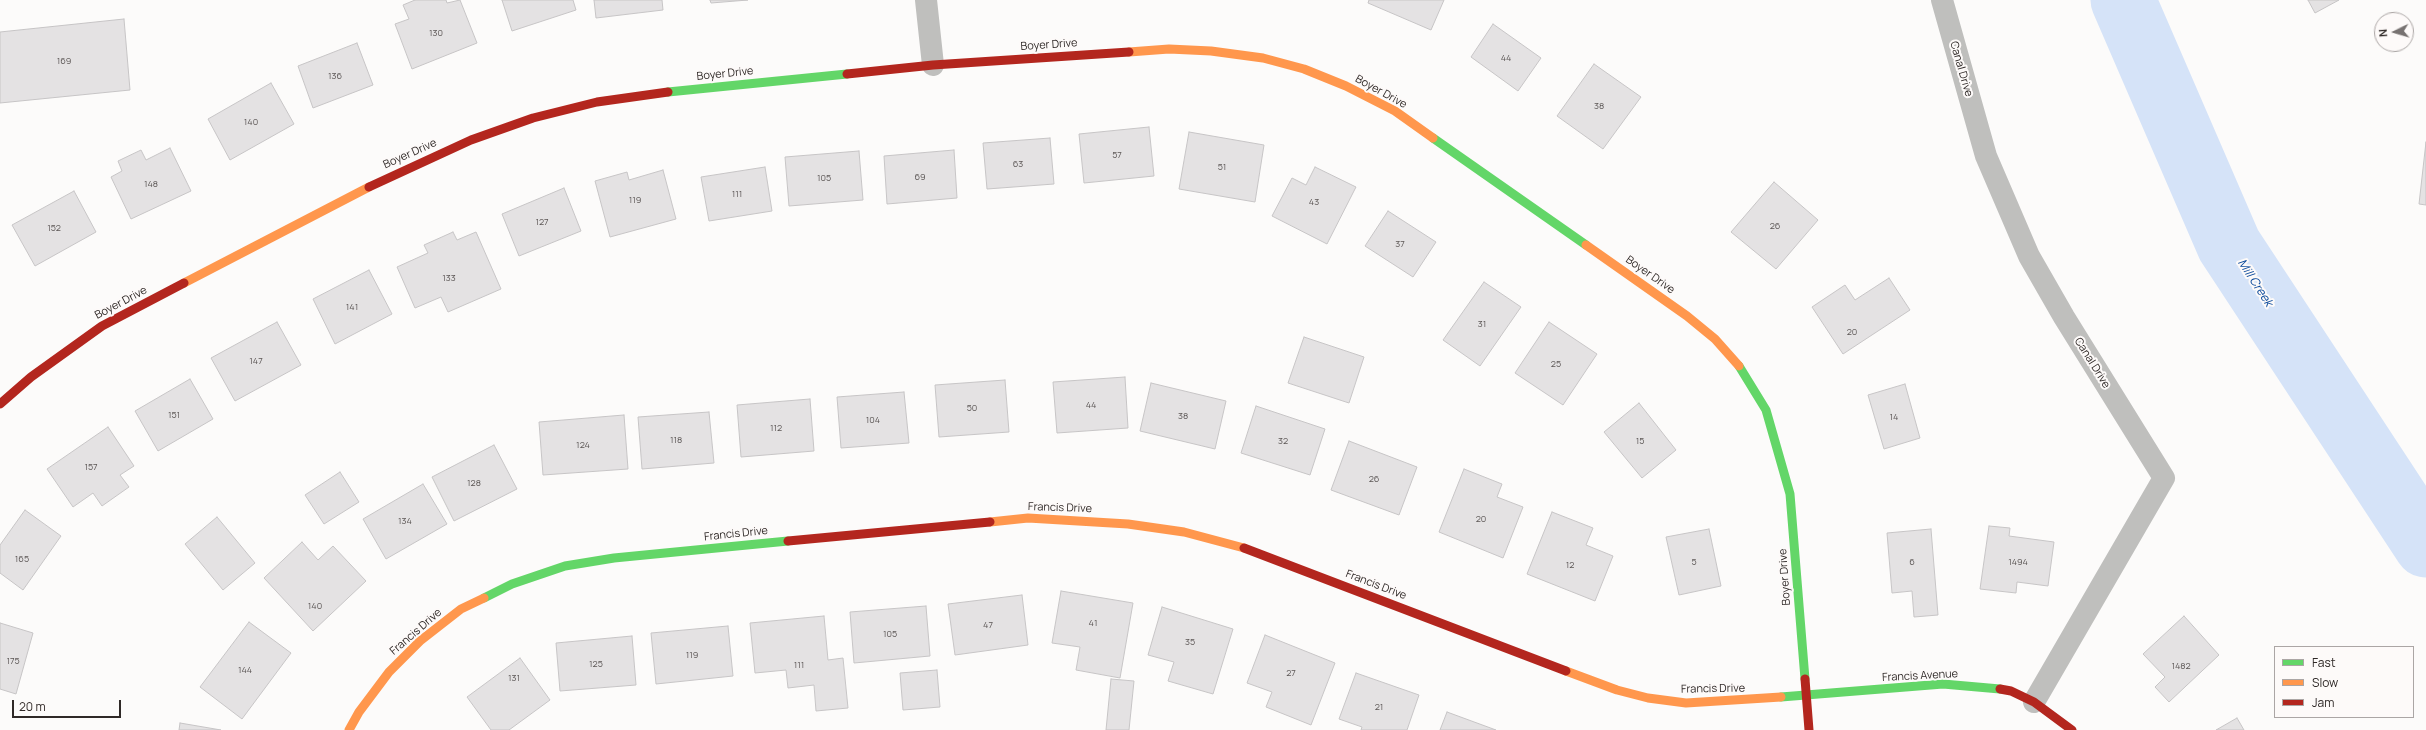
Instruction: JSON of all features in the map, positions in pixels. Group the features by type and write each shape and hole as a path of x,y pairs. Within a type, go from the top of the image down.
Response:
{"street":[{"path":"926,0 933,65"},
{"name":"Canal Drive","path":"1942,0 1986,156 2029,256 2064,317 2164,478 2034,702"},
{"name":"Boyer Drive","path":"0,404 31,377 102,326 402,170 471,140 533,118 597,102 662,93 933,65 1169,49 1211,51 1263,58 1304,69 1346,86 1395,111 1687,316 1715,339 1741,368 1766,410 1780,453 1790,494 1809,730"},
{"name":"Francis Drive","path":"349,730 359,712 389,672 420,641 461,609 512,584 565,566 614,558 1028,518 1128,524 1184,532 1232,543 1617,690 1648,698 1686,703 1806,696"},
{"name":"Francis Avenue","path":"1806,696 1950,684 1980,686 2010,691 2034,702 2072,730"}],"building":[{"path":"415,0 446,0 447,3 460,0 477,43 412,69 395,24 409,19 403,5"},
{"path":"502,0 573,0 576,10 512,31"},
{"path":"594,0 662,0 663,10 596,18"},
{"path":"710,0 748,0 711,3"},
{"path":"1369,0 1444,0 1431,30 1368,3"},
{"path":"2308,0 2339,0 2315,13"},
{"path":"124,19 130,90 0,103 0,32"},
{"path":"1493,24 1541,58 1518,91 1471,57"},
{"path":"357,43 373,85 313,108 298,66"},
{"path":"1594,64 1641,97 1603,149 1557,116"},
{"path":"271,83 294,124 230,160 208,119"},
{"path":"1149,127 1154,176 1084,183 1079,134"},
{"path":"1189,132 1264,145 1255,202 1179,189"},
{"path":"1050,138 1054,184 987,189 983,143"},
{"path":"2426,142 2426,205 2419,204"},
{"path":"170,148 191,191 131,219 111,177 122,171 118,161 141,150 146,160"},
{"path":"954,150 957,198 887,204 884,156"},
{"path":"859,151 863,200 789,206 785,157"},
{"path":"765,167 772,211 709,221 701,177"},
{"path":"1315,167 1356,187 1327,244 1272,216 1292,178 1306,185"},
{"path":"663,170 676,219 610,237 595,181 627,172 629,180"},
{"path":"1774,182 1818,220 1776,269 1731,232"},
{"path":"564,188 581,231 519,256 502,214"},
{"path":"74,191 96,232 35,266 12,225"},
{"path":"1388,211 1436,242 1413,277 1365,246"},
{"path":"453,232 457,240 476,232 501,289 448,312 441,297 415,308 397,267 428,253 424,245"},
{"path":"369,270 392,314 335,344 313,299"},
{"path":"1889,278 1910,310 1843,354 1812,307 1845,285 1855,300"},
{"path":"1484,282 1521,307 1480,366 1443,340"},
{"path":"277,322 301,365 235,401 211,358"},
{"path":"1549,322 1597,354 1563,405 1515,373"},
{"path":"1304,337 1364,357 1349,403 1288,383"},
{"path":"1125,377 1128,428 1057,433 1053,382"},
{"path":"190,379 213,419 158,451 135,411"},
{"path":"1005,380 1009,432 939,437 935,385"},
{"path":"1151,383 1226,401 1215,449 1140,431"},
{"path":"1905,384 1920,438 1884,449 1868,395"},
{"path":"904,392 909,443 841,448 837,397"},
{"path":"810,399 814,451 741,457 737,405"},
{"path":"1639,403 1676,450 1642,478 1604,432"},
{"path":"1256,406 1325,429 1310,475 1241,453"},
{"path":"709,412 714,463 642,469 638,417"},
{"path":"624,415 628,469 543,475 539,422"},
{"path":"108,427 134,466 120,475 129,487 102,506 93,493 73,507 47,469"},
{"path":"1349,441 1417,467 1399,515 1331,490"},
{"path":"494,445 517,489 454,521 432,477"},
{"path":"1464,469 1502,484 1497,497 1523,507 1503,558 1439,532"},
{"path":"340,472 359,502 324,524 305,495"},
{"path":"423,484 447,524 386,559 363,519"},
{"path":"25,510 61,536 23,590 0,573 0,545"},
{"path":"1552,512 1593,528 1586,545 1613,556 1595,601 1527,574"},
{"path":"217,517 255,563 223,590 185,544"},
{"path":"1989,526 2010,528 2009,536 2054,542 2048,586 2017,582 2016,593 1980,589"},
{"path":"1709,529 1721,586 1679,595 1666,537"},
{"path":"1931,529 1938,615 1914,617 1912,591 1892,593 1887,533"},
{"path":"302,542 318,560 333,546 366,581 313,631 264,578"},
{"path":"1061,591 1133,603 1120,678 1076,670 1080,647 1052,643"},
{"path":"1022,595 1028,645 955,655 948,604"},
{"path":"926,606 930,656 854,663 850,612"},
{"path":"1162,607 1233,629 1213,694 1168,681 1174,662 1148,655"},
{"path":"824,616 828,660 843,658 848,708 816,711 814,685 788,688 786,670 755,673 750,623"},
{"path":"2184,616 2219,655 2169,702 2155,687 2165,677 2143,654"},
{"path":"249,622 291,653 242,719 200,687"},
{"path":"0,623 33,633 16,694 0,689"},
{"path":"728,626 733,676 656,684 651,633"},
{"path":"1265,635 1335,663 1311,725 1266,707 1272,692 1247,683"},
{"path":"632,636 636,685 560,691 556,643"},
{"path":"520,658 550,700 509,730 491,730 467,697"},
{"path":"937,670 940,707 903,710 900,673"},
{"path":"1356,673 1419,695 1407,730 1361,730 1362,727 1339,719"},
{"path":"1111,679 1134,681 1129,730 1106,730"},
{"path":"1447,712 1496,730 1440,730"},
{"path":"2237,718 2244,730 2216,730"},
{"path":"180,723 221,730 179,730"}],"waterway":[{"name":"Mill Creek","path":"2123,0 2229,245 2426,545"}],"traffic: fast":[{"path":"668,92 847,74"},
{"path":"1433,138 1586,245"},
{"path":"1739,366 1766,410 1790,494 1805,679"},
{"path":"484,598 512,584 565,566 614,558 788,541"},
{"path":"1781,697 1943,684 2000,689"}],"traffic: slow":[{"path":"1129,52 1169,49 1211,51 1263,58 1304,69 1346,86 1395,111 1433,138"},
{"path":"184,283 369,187"},
{"path":"1586,245 1687,316 1715,339 1739,366"},
{"path":"990,522 1028,518 1128,524 1184,532 1244,548"},
{"path":"349,730 359,712 389,672 420,641 461,609 484,598"},
{"path":"1566,671 1617,690 1648,698 1686,703 1781,697"}],"traffic: jam":[{"path":"847,74 933,65 1129,52"},
{"path":"369,187 471,140 533,118 597,102 668,92"},
{"path":"0,404 31,377 102,326 184,283"},
{"path":"788,541 990,522"},
{"path":"1244,548 1566,671"},
{"path":"1805,679 1809,730"},
{"path":"2000,689 2011,691 2034,702 2072,730"}]}
